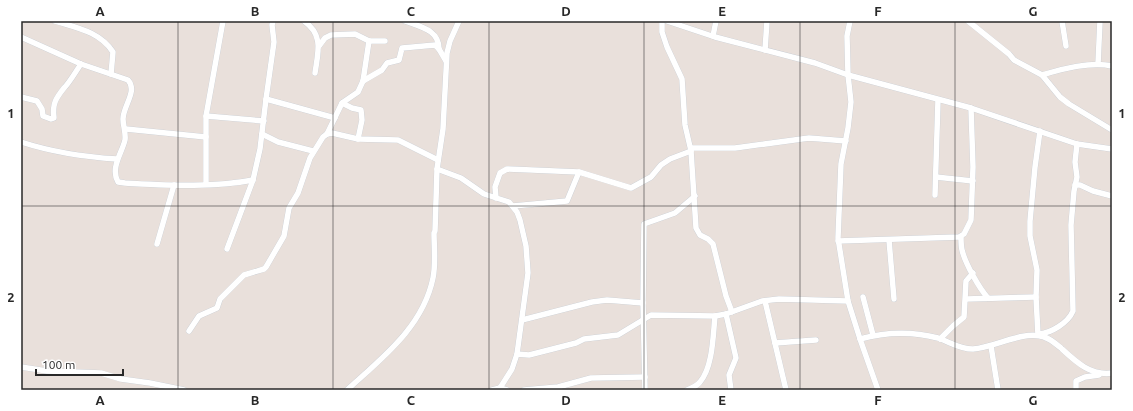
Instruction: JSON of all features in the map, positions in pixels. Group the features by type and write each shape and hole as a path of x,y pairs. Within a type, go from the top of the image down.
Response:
{"street":[{"path":"55,21 91,33 105,41 113,52 111,74"},
{"path":"206,184 206,116 222,21"},
{"path":"227,249 253,180 264,121 274,42 272,26 273,21"},
{"path":"304,21 318,37 319,46 315,73"},
{"path":"405,21 434,34 439,41 439,49"},
{"path":"347,390 382,358 412,326 426,301 434,274 437,169 443,129 446,61 450,41 459,21"},
{"path":"662,21 662,32 666,47 682,79 685,125 691,150 698,232 713,244 726,296 736,358 729,376 731,390"},
{"path":"667,21 713,36 815,63 848,75 971,108 1077,144 1112,150"},
{"path":"713,36 716,21"},
{"path":"765,50 767,21"},
{"path":"850,21 847,36 850,102 846,141 841,164 838,241 848,301 878,390"},
{"path":"968,21 1009,54 1014,60 1042,75 1060,97 1069,104 1112,130"},
{"path":"1062,21 1066,46"},
{"path":"1098,64 1100,21"},
{"path":"319,46 325,38 331,35 356,34 368,41 385,41"},
{"path":"22,38 81,64 128,80 131,84 130,95 123,118 126,129 125,139 121,154 117,159 116,176 118,182 174,185 239,183 253,180"},
{"path":"189,331 199,316 217,308 220,299 244,275 266,267 284,236 289,208 298,193 313,151 327,134 342,103 358,92 363,81 368,41"},
{"path":"363,81 382,70 387,63 399,60 402,48 435,45 446,61"},
{"path":"21,97 37,101 42,109 43,116 51,119 54,118 56,97 65,88 81,64"},
{"path":"1042,75 1071,67 1098,64 1112,66"},
{"path":"266,99 335,118"},
{"path":"935,195 938,100"},
{"path":"342,103 360,110 362,120 358,139"},
{"path":"838,241 961,237 966,232 971,220 973,181 971,108"},
{"path":"206,116 264,121"},
{"path":"126,129 206,138"},
{"path":"1036,335 1037,270 1030,236 1030,221 1040,132"},
{"path":"327,134 332,133 358,139 398,140 438,160"},
{"path":"262,134 278,142 313,151"},
{"path":"496,198 495,187 500,173 507,169 579,172 632,188 651,177 661,165 670,159 691,150 735,148 809,138 846,141"},
{"path":"21,142 77,156 117,159"},
{"path":"860,339 873,335 912,333 940,339 963,348 971,349 991,346 1053,330 1068,319 1073,311 1071,225 1077,177 1075,162 1077,144"},
{"path":"437,169 461,178 484,194 503,200 513,206 520,220 527,255 528,273 517,354 512,370 500,388"},
{"path":"513,206 567,201 579,172"},
{"path":"936,177 973,181"},
{"path":"157,244 174,185"},
{"path":"1075,185 1080,185 1093,191 1112,196"},
{"path":"645,390 643,303 644,224 675,213 694,196"},
{"path":"961,237 962,250 983,293 988,298"},
{"path":"889,240 894,299"},
{"path":"940,339 964,317 966,281 973,273"},
{"path":"863,297 873,335"},
{"path":"966,299 1036,297"},
{"path":"517,354 529,355 576,343 584,339 618,335 644,320 648,316 654,315 715,316 729,313 746,306 779,299 848,301"},
{"path":"522,320 592,302 607,300 643,303"},
{"path":"765,301 786,390"},
{"path":"687,390 701,382 706,372 710,359 715,316"},
{"path":"1036,335 1053,341 1079,364 1095,372 1103,374"},
{"path":"775,343 816,340"},
{"path":"991,346 998,390"},
{"path":"21,367 47,372 101,373 121,379 184,390"},
{"path":"1076,390 1076,381 1085,377 1112,374"},
{"path":"524,390 558,387 591,378 645,377"},
{"path":"492,390 500,388 507,390"}]}
